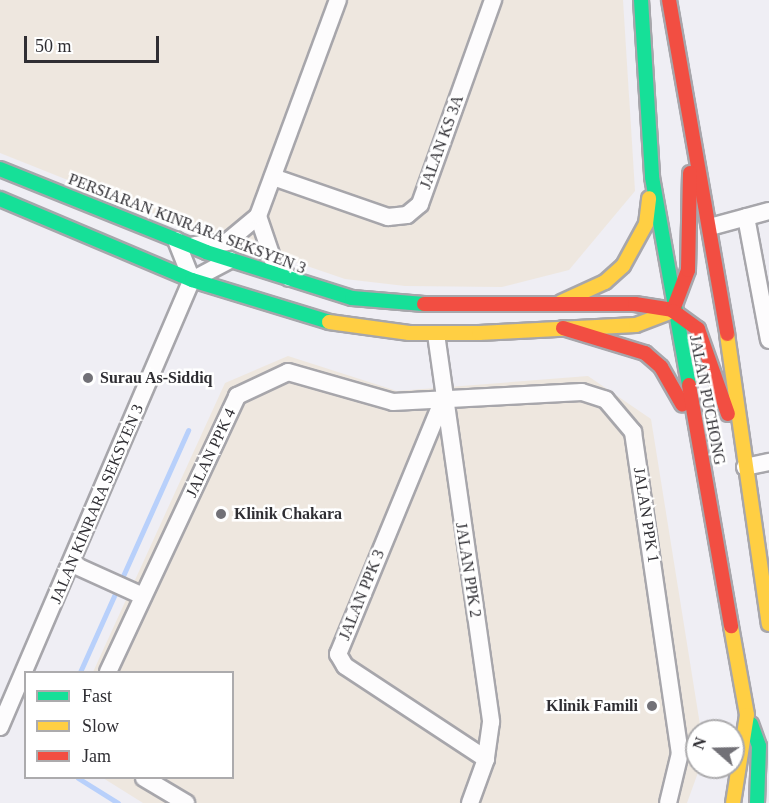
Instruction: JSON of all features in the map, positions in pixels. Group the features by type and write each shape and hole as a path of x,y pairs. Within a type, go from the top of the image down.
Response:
{"main road":[{"name":"JALAN PUCHONG","path":"641,0 652,177 673,311 747,715 733,803"},
{"name":"JALAN PUCHONG","path":"669,0 710,227 769,624"},
{"path":"0,199 192,280 288,314 436,334 636,325 673,311 688,270 689,177 696,152"},
{"name":"PERSIARAN KINRARA SEKSYEN 3","path":"0,169 183,243 292,282 352,298 429,304 561,302 673,311"},
{"path":"561,302 605,282 623,267 646,224 652,177"},
{"path":"673,311 698,329 743,450"},
{"path":"563,328 625,344 661,367 697,440"},
{"path":"747,715 759,746 757,803"}],"street":[{"path":"230,260 192,280 183,243 227,242 258,216 338,0"},
{"name":"JALAN KS 3A","path":"273,177 388,217 407,215 420,204 493,0"},
{"path":"710,227 769,212"},
{"path":"258,216 273,260 292,282"},
{"path":"746,217 769,340"},
{"name":"JALAN KINRARA SEKSYEN 3","path":"28,671 79,568 192,280"},
{"name":"JALAN PPK 2","path":"436,334 443,401 491,722 486,759 470,803"},
{"name":"JALAN PPK 4","path":"108,671 136,593 237,396 288,372 393,402 443,401"},
{"name":"JALAN PPK 1","path":"443,401 582,392 606,400 628,421 680,753 668,803"},
{"name":"JALAN PPK 3","path":"443,401 338,654 345,666 486,759"},
{"path":"745,467 769,462"},
{"path":"79,568 136,593"},
{"name":"JALAN KINRARA SEKSYEN 3","path":"0,727 24,679"},
{"path":"147,779 186,803"}],"shaded area":[{"path":"0,0 623,0 635,191 569,270 502,287 405,286 345,279 143,210 0,153"},
{"path":"288,356 397,391 588,376 651,419 699,719 685,719 685,779 696,779 687,803 143,803 105,779 234,779 234,671 93,671 225,383"}],"waterway":[{"path":"80,671 188,430"},
{"path":"80,779 118,803"}],"traffic: fast":[{"path":"641,0 652,177 689,385"},
{"path":"0,169 206,252 352,298 424,304"},
{"path":"0,199 192,280 329,322"},
{"path":"751,724 759,746 757,803"}],"traffic: slow":[{"path":"561,302 605,282 623,266 646,224 649,198"},
{"path":"329,322 409,333 479,333 636,325 673,311"},
{"path":"727,334 769,624"},
{"path":"731,626 747,715 733,803"}],"traffic: jam":[{"path":"669,0 727,334"},
{"path":"673,310 688,270 690,173"},
{"path":"424,304 635,304 672,310"},
{"path":"673,311 698,329 728,414"},
{"path":"563,328 645,353 661,367 682,404"},
{"path":"689,385 731,626"}],"place":[{"name":"Surau As-Siddiq","path":"88,378"},
{"name":"Klinik Chakara","path":"221,514"},
{"name":"Klinik Famili","path":"652,706"}]}
